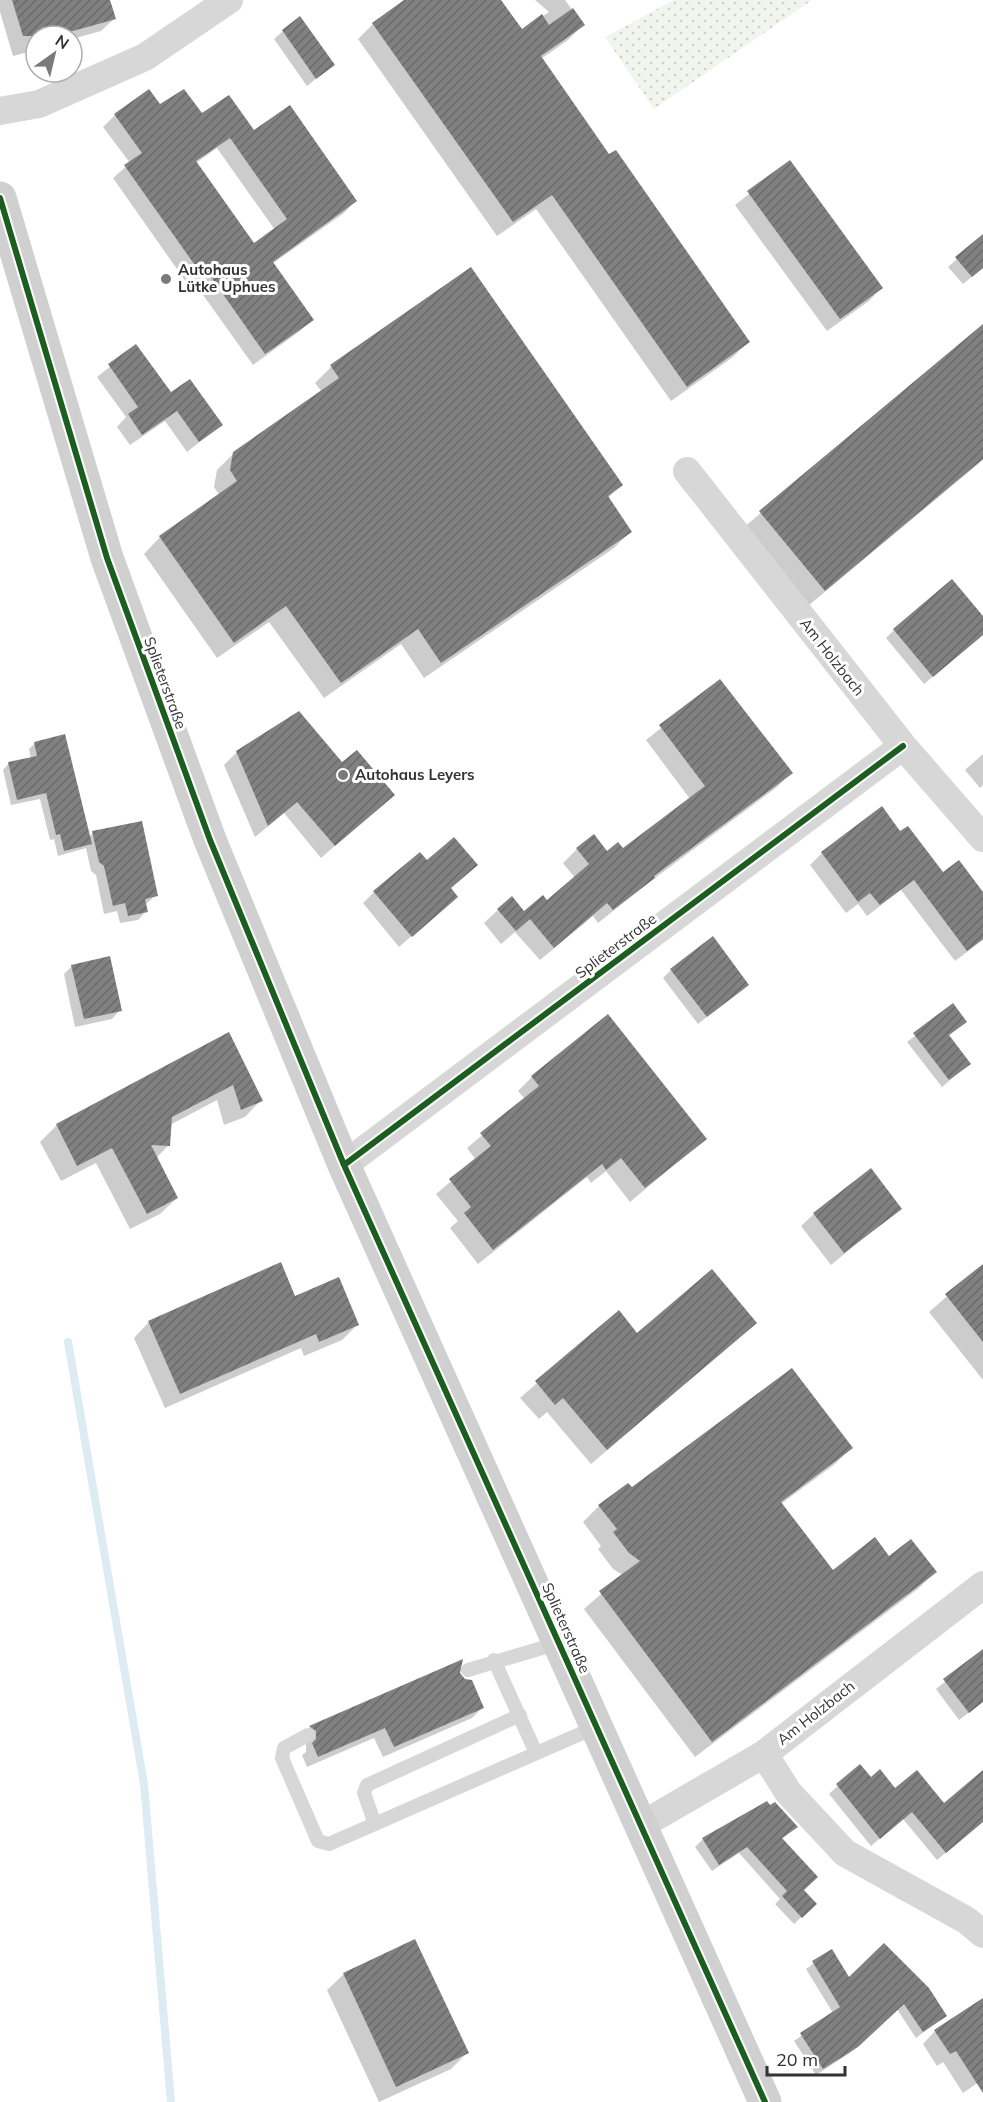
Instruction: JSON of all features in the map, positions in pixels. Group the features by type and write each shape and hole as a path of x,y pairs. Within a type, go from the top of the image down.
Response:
{"street":[{"path":"0,111 39,104 146,57 229,0"},
{"name":"Splieterstraße","path":"0,198 107,558 210,840 344,1165 765,2102"},
{"name":"Am Holzbach","path":"687,471 903,747 983,838"},
{"name":"Splieterstraße","path":"344,1165 903,747"},
{"name":"Am Holzbach","path":"640,1826 764,1754 983,1585"},
{"path":"764,1754 788,1792 845,1853 966,1920 983,1935"}],"lane":[{"path":"468,1670 495,1660 559,1643"},
{"path":"495,1660 536,1753"},
{"path":"375,1824 364,1793 367,1785 520,1715"},
{"path":"308,1735 284,1748 282,1758 318,1841 329,1844 596,1726"}],"shaded area":[{"path":"674,0 812,0 654,109 605,37"}],"building":[{"path":"12,0 110,0 116,19 84,28 84,24 24,24 23,36"},
{"path":"404,0 501,0 522,29 542,14 549,25 573,8 585,25 541,56 609,154 616,150 750,342 687,387 552,195 513,222 372,23"},
{"path":"300,16 335,65 316,79 282,30"},
{"path":"149,89 160,104 184,89 202,113 229,95 254,130 290,105 357,201 273,262 314,320 265,354 209,274 204,278 124,165 142,153 114,114","holes":["230,138 287,219 254,243 196,161"]},
{"path":"790,160 883,288 840,319 747,191"},
{"path":"983,234 983,268 972,277 955,257"},
{"path":"471,267 623,485 608,496 632,532 441,663 418,629 341,683 286,606 234,643 159,536 237,481 230,470 233,452 339,378 330,365"},
{"path":"983,324 983,459 825,591 759,511"},
{"path":"136,344 171,392 190,379 223,425 199,442 177,411 142,435 128,414 138,407 108,364"},
{"path":"952,579 983,616 983,635 933,677 893,629"},
{"path":"720,679 793,773 654,876 655,878 613,910 607,903 554,948 530,919 516,931 497,909 512,896 524,911 543,895 547,900 589,864 576,848 594,834 607,851 618,842 623,848 705,786 659,725"},
{"path":"299,711 342,762 357,750 395,795 335,846 297,802 268,826 236,751"},
{"path":"65,734 92,844 64,851 60,834 56,835 46,793 17,800 8,762 37,756 34,742"},
{"path":"882,806 900,831 908,826 943,872 959,860 983,892 983,939 967,951 914,880 880,905 870,893 858,902 821,852"},
{"path":"142,821 158,896 145,899 148,912 128,916 125,903 113,906 104,866 99,862 92,831"},
{"path":"454,837 478,865 451,888 458,897 412,937 373,891 420,852 427,860"},
{"path":"713,936 749,985 707,1017 670,969"},
{"path":"110,956 122,1011 84,1019 71,965"},
{"path":"953,1003 967,1022 949,1035 971,1064 949,1080 913,1033"},
{"path":"608,1014 707,1139 645,1188 621,1158 606,1170 602,1164 493,1250 464,1213 471,1207 449,1179 491,1146 480,1133 539,1086 531,1076"},
{"path":"229,1032 263,1101 241,1110 233,1085 172,1117 170,1146 151,1145 178,1198 147,1214 112,1148 77,1166 56,1124"},
{"path":"871,1168 902,1209 844,1253 813,1213"},
{"path":"281,1262 295,1296 339,1277 359,1325 319,1342 316,1334 180,1394 148,1321"},
{"path":"983,1264 983,1342 945,1294"},
{"path":"712,1269 757,1323 607,1450 563,1398 555,1405 535,1381 619,1310 637,1333"},
{"path":"792,1368 853,1448 781,1502 833,1570 875,1537 889,1556 911,1539 937,1572 712,1742 599,1591 640,1561 629,1553 613,1532 617,1529 598,1505 628,1483 632,1487"},
{"path":"983,1649 983,1702 969,1713 943,1679"},
{"path":"463,1659 460,1673 465,1679 472,1680 484,1708 394,1747 385,1728 318,1757 312,1743 316,1739 316,1731 309,1726"},
{"path":"860,1764 871,1777 880,1769 895,1788 917,1770 944,1803 983,1770 983,1822 946,1853 912,1812 880,1839 836,1784"},
{"path":"767,1801 770,1805 775,1802 798,1827 782,1838 818,1877 804,1890 817,1904 802,1918 782,1896 787,1891 747,1847 719,1865 702,1838"},
{"path":"415,1939 469,2053 396,2087 343,1973"},
{"path":"884,1943 929,1988 947,2016 923,2032 904,2004 858,2047 823,2069 800,2033 840,2007 812,1961 832,1949 849,1977"},
{"path":"983,1998 983,2093 956,2051 950,2054 934,2030"}],"waterway":[{"path":"68,1342 144,1784 171,2102"}],"cycle path":[{"path":"0,198 107,558 210,840 344,1165 765,2102"},
{"path":"344,1165 903,746"}],"place":[{"name":"Autohaus Lütke Uphues","path":"166,279"},
{"name":"Autohaus Leyers","path":"343,775"}]}
